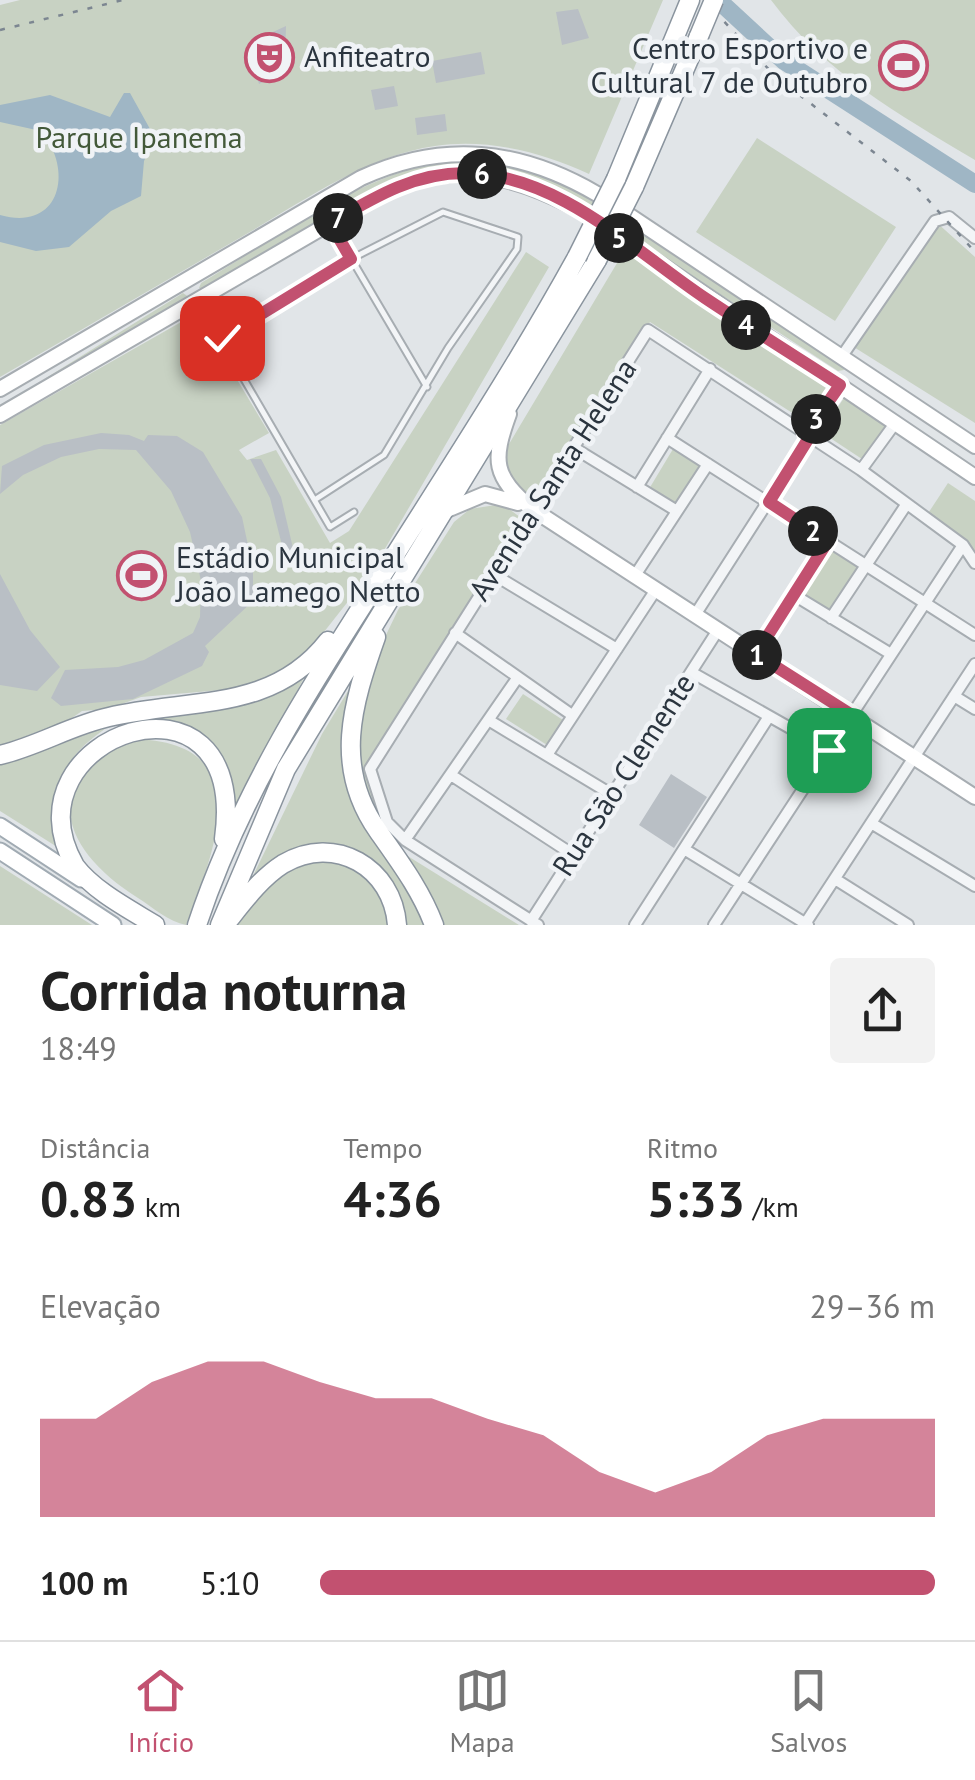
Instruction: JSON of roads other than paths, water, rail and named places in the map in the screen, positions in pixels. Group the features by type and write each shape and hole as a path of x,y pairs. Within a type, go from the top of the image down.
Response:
{"highway":[{"path":"198,925 222,850 306,693 534,336 577,257 616,180 690,0"},
{"path":"222,925 286,770 597,260 634,186 714,0"},
{"path":"0,755 112,716 234,701 288,679 318,654 387,566"},
{"path":"386,607 354,700 350,762 365,812 411,878 434,925"},
{"path":"155,925 78,870 58,819 62,782 85,748 102,737 143,728 196,745 221,775 226,798 222,850"},
{"path":"222,925 276,870 319,853 358,859 375,871 394,901 397,925"}],"main road":[{"path":"0,389 376,170 424,156 484,152 564,175 975,446"},
{"path":"0,415 400,184 460,173 509,178 580,210 975,477"},
{"path":"183,281 197,300"},
{"path":"840,385 848,360"},
{"path":"31,371 45,389"},
{"path":"896,422 905,399"},
{"path":"510,408 500,440 499,470 503,482 532,510"},
{"path":"442,512 485,494 502,496 532,510 975,797"},
{"path":"0,826 118,902"},
{"path":"0,851 112,925"}],"street":[{"path":"848,360 935,221 949,217 975,238"},
{"name":"Avenida Santa Helena","path":"534,923 405,840 386,822 370,768 648,330 861,470 963,545 975,563"},
{"path":"637,487 710,369"},
{"path":"696,615 840,385"},
{"path":"861,470 896,422"},
{"path":"667,438 975,636"},
{"path":"574,448 677,511"},
{"path":"634,577 708,464"},
{"path":"831,618 906,505"},
{"path":"756,654 828,541"},
{"path":"714,925 963,545"},
{"path":"493,574 617,649"},
{"path":"547,755 654,591"},
{"path":"794,595 892,654"},
{"name":"Rua São Clemente","path":"534,923 572,854 718,630"},
{"path":"455,633 572,716"},
{"path":"684,849 806,924 975,664"},
{"path":"691,672 829,750"},
{"path":"405,840 518,677"},
{"path":"954,696 975,708"},
{"path":"635,925 768,718"},
{"path":"490,721 610,794"},
{"path":"452,775 572,854"},
{"path":"871,823 975,886"},
{"path":"835,879 904,924"}],"lane":[{"path":"222,338 351,259 443,212 518,237 518,249 448,348 384,456 316,499"},
{"path":"330,223 427,387"},
{"path":"197,300 330,526 354,512"}],"water":[{"path":"124,93 130,93 155,138 144,161 141,196 111,211 69,247 36,251 0,242 0,215 37,215 56,194 59,179 51,147 41,131 0,122 0,105 50,95 110,117"}],"waterway":[{"path":"718,0 784,61 975,184"}],"railway":[{"path":"0,30 123,0"},
{"path":"704,0 775,76 911,181 975,252"}],"place":[{"name":"Anfiteatro","path":"269,57"},
{"name":"Centro Esportivo e Cultural 7 de Outubro","path":"903,66"},
{"name":"Estádio Municipal João Lamego Netto","path":"141,575"}],"park label":[{"name":"Parque Ipanema","path":"139,138"}]}
